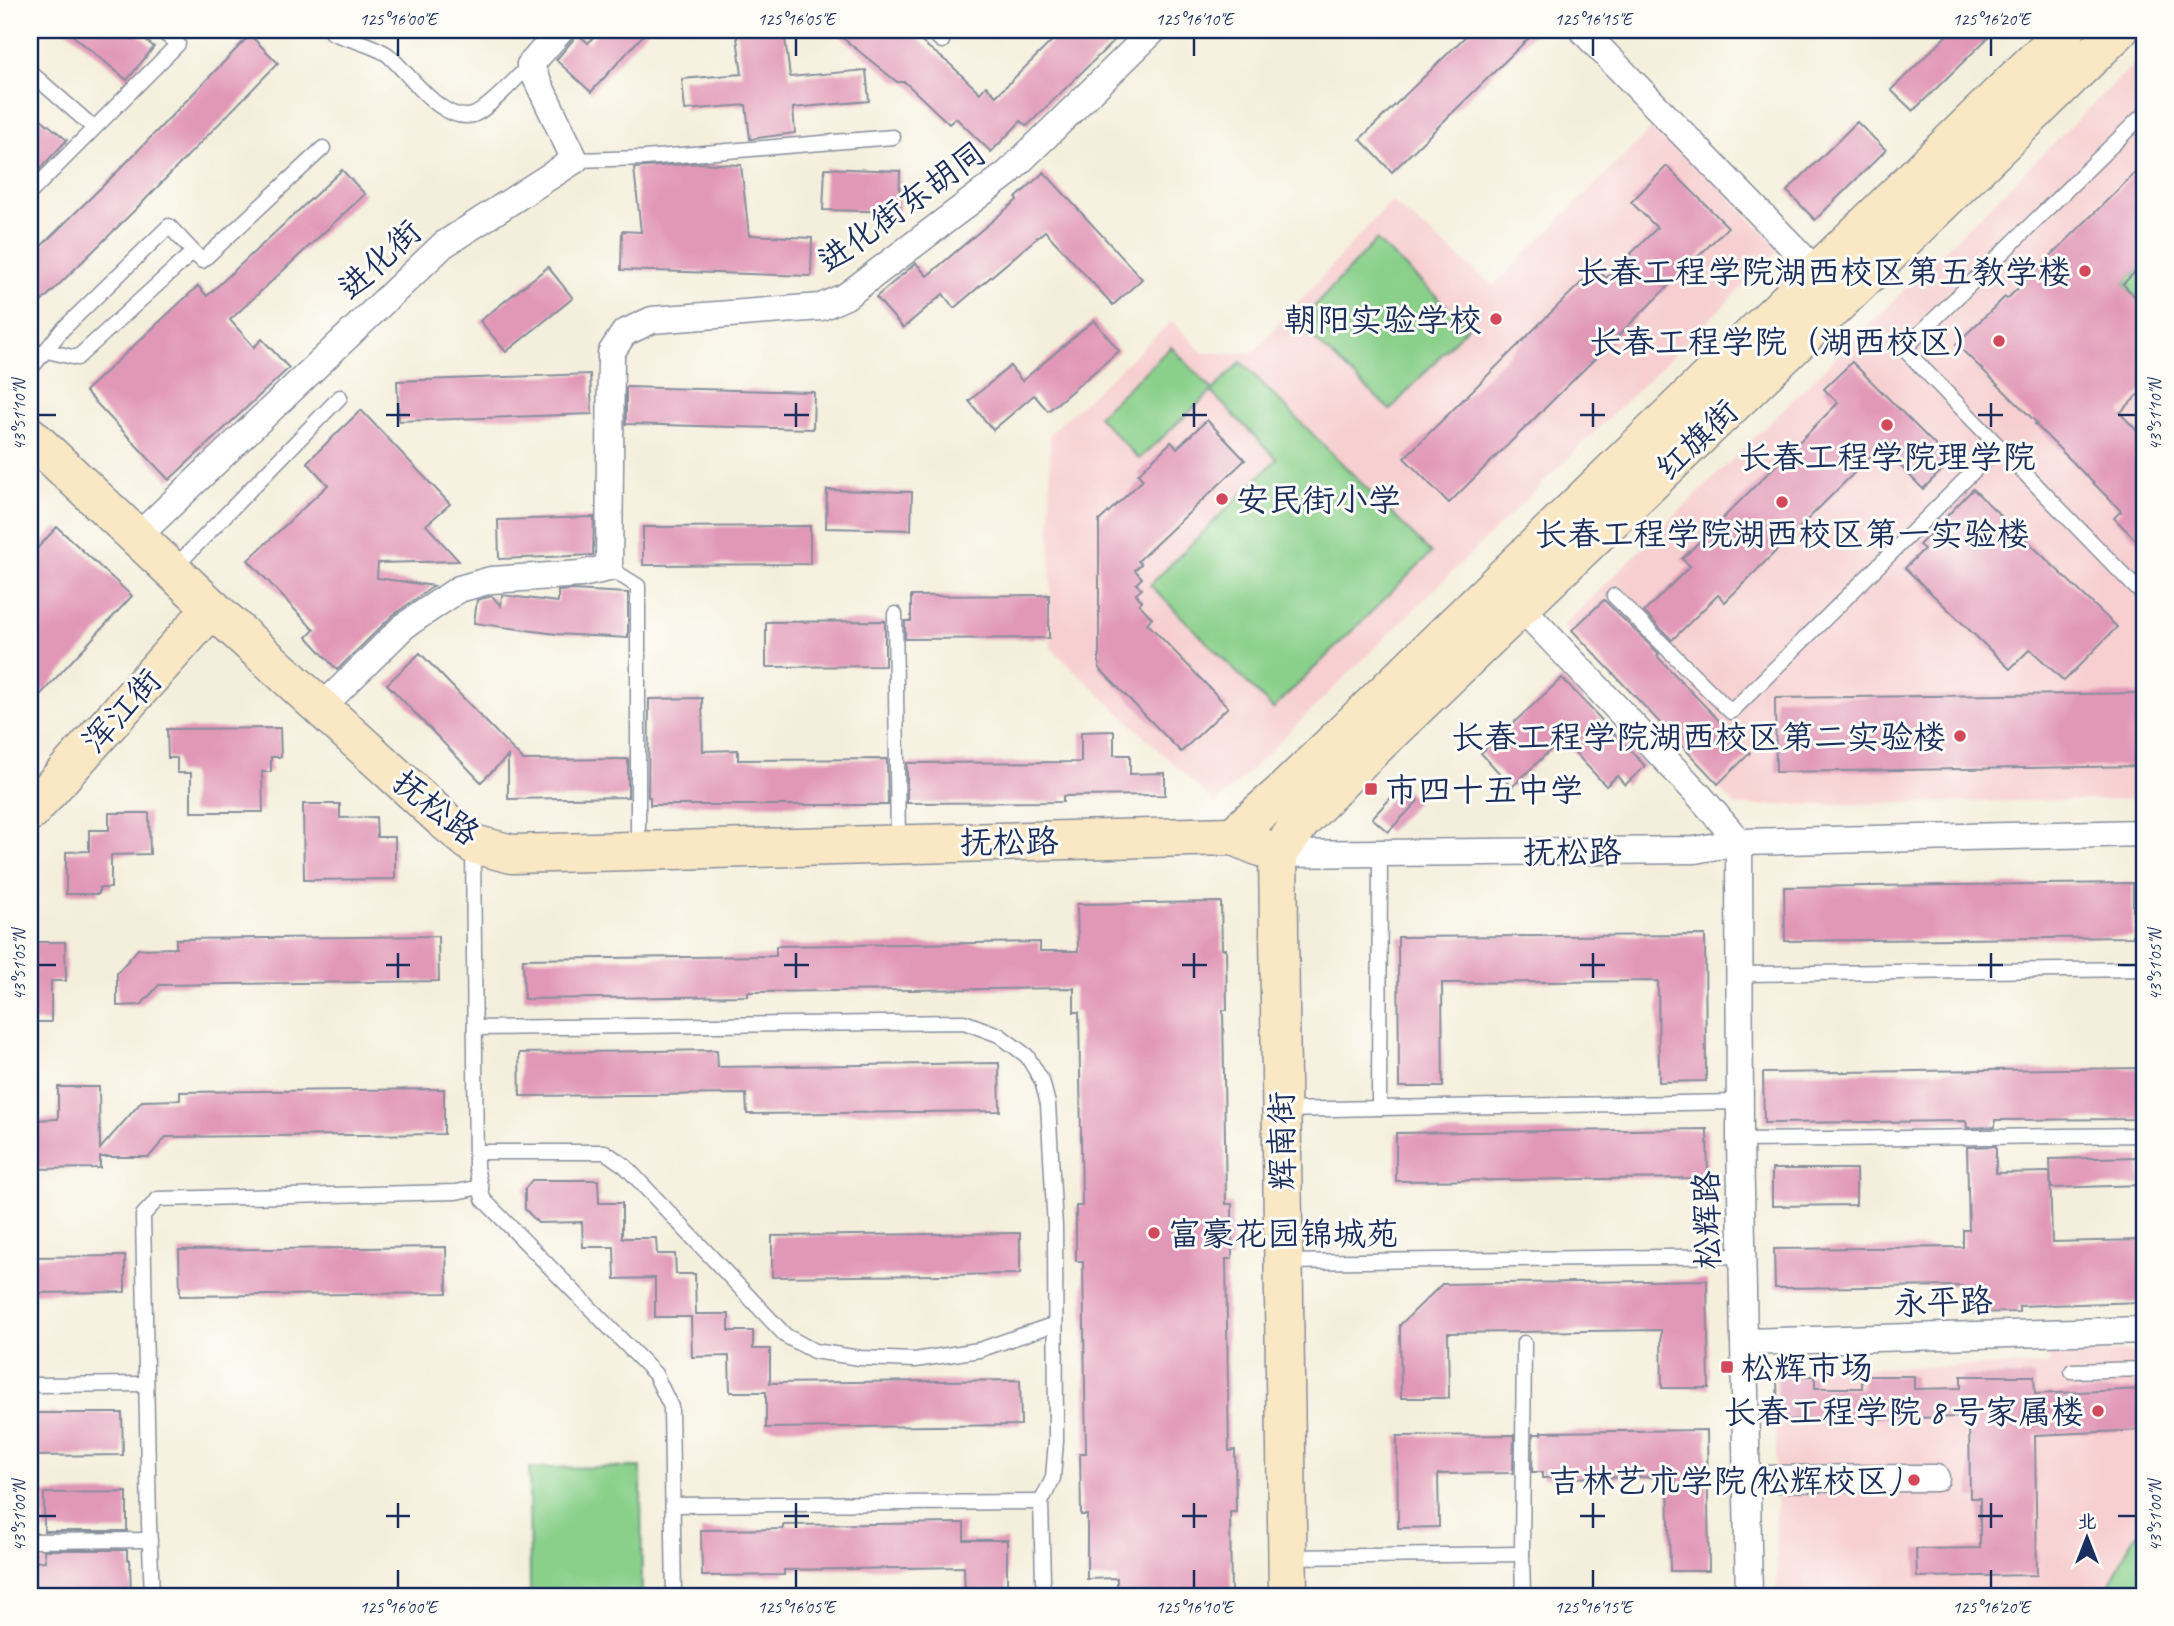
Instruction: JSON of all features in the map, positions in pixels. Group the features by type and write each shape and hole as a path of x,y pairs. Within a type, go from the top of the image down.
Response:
{"street":[{"path":"561,30 530,65 575,160"},
{"name":"进化街东胡同","path":"609,568 611,353 624,333 652,320 821,307 846,296 1008,173 1154,30"},
{"path":"1582,30 1818,273"},
{"name":"红旗街","path":"1233,836 1283,792 2066,30"},
{"name":"红旗街","path":"1278,854 1301,822 1359,762 2119,30"},
{"name":"进化街","path":"138,536 443,245 575,160"},
{"name":"抚松路","path":"30,436 212,608 472,844 512,854 1233,836 1278,854 1695,850 1739,842 2144,833"},
{"path":"321,708 404,626 459,589 491,580 581,574 609,568"},
{"path":"1521,607 1698,794 1739,842"},
{"name":"浑江街","path":"30,812 212,608"},
{"name":"松辉路","path":"1739,842 1740,1140 1749,1596"},
{"name":"辉南街","path":"1278,854 1288,1596"},
{"name":"永平路","path":"1744,1342 2144,1330"},
{"path":"1746,1479 1936,1478"}],"lane":[{"path":"30,193 178,44 160,30"},
{"path":"330,30 386,53 439,105 455,116 475,114 530,65"},
{"path":"929,30 942,41"},
{"path":"30,72 94,128"},
{"path":"2144,114 1904,349 2144,596"},
{"path":"575,160 645,158 893,137"},
{"path":"30,370 62,330 169,226 202,261 323,148"},
{"path":"47,351 77,358 193,251"},
{"path":"172,570 340,397"},
{"path":"1614,596 1731,712 1999,446"},
{"path":"609,568 638,586 639,850"},
{"path":"895,614 898,844"},
{"path":"472,844 476,1167 483,1199 655,1374 671,1407 674,1596"},
{"path":"1379,1108 1380,854"},
{"path":"1739,974 2144,969"},
{"path":"475,1028 964,1022 999,1035 1027,1056 1042,1081 1048,1104 1055,1227 1056,1441 1053,1478 1041,1502 1043,1581"},
{"path":"1281,1110 1740,1102"},
{"path":"1740,1140 2144,1135"},
{"path":"476,1152 605,1152 625,1166 786,1336 814,1351 860,1358 915,1360 979,1350 1055,1324"},
{"path":"152,1596 144,1215 158,1199 456,1192 481,1187"},
{"path":"1283,1262 1742,1256"},
{"path":"1523,1596 1524,1343"},
{"path":"2072,1371 2144,1369"},
{"path":"30,1385 146,1384"},
{"path":"673,1505 1041,1502"},
{"path":"30,1541 150,1540"},
{"path":"1287,1557 1522,1553"}],"shaded area":[{"name":"长春工程学院（湖西校区）","path":"2144,54 2144,799 1736,806 1562,627"},
{"path":"1658,122 1780,250 1216,804 1051,648 1050,433 1172,321 1203,353 1252,353 1391,201 1494,286"},
{"name":"吉林艺术学院(松辉校区)","path":"2144,1352 2144,1596 2054,1596 2053,1591 1777,1595 1775,1369 2048,1365 2049,1354"}],"green space":[{"path":"1376,240 1468,326 1390,410 1298,324"},
{"path":"2144,263 2144,306 2123,284"},
{"path":"1171,347 1213,390 1241,362 1431,553 1273,709 1150,585 1277,459 1211,392 1139,459 1098,416"},
{"path":"641,1467 642,1596 530,1596 529,1468"},
{"path":"2144,1528 2144,1596 2104,1596 2132,1539"}],"building":[{"path":"66,30 133,30 154,47 127,80"},
{"path":"600,30 648,30 591,92 556,60 573,40 576,32 588,43"},
{"path":"736,30 784,30 790,77 866,70 869,101 793,108 795,133 750,139 746,105 685,110 682,79 742,74"},
{"path":"833,30 906,30 951,65 980,93 986,86 996,96 1063,30 1125,30 1027,126 1021,121 991,152 956,118 949,124 905,82 897,82"},
{"path":"1472,30 1537,30 1392,172 1360,139"},
{"path":"1952,30 1996,30 1913,111 1891,90"},
{"path":"250,35 278,63 30,313 30,257"},
{"path":"30,110 67,140 39,170 30,162"},
{"path":"1857,122 1886,150 1815,220 1787,191"},
{"path":"697,163 741,165 749,235 812,238 811,276 621,270 622,231 641,232 634,168"},
{"path":"2144,164 2144,263 2123,284 2144,306 2144,389 2120,413 2144,438 2144,548 2114,518 2121,511 1956,344 2005,297 2007,299"},
{"path":"1667,166 1728,227 1449,503 1404,458 1596,268 1606,278 1657,228 1631,202"},
{"path":"825,168 900,171 899,212 823,210"},
{"path":"342,170 365,194 230,320 254,347 262,339 289,368 169,480 85,391 198,286 207,296"},
{"path":"1044,172 1142,279 1113,305 1045,231 954,308 943,294 903,328 876,297 916,263 927,276 1017,200 1016,198"},
{"path":"548,267 573,298 506,352 480,321"},
{"path":"1094,320 1119,351 1048,411 1034,395 993,430 969,401 1010,366 1022,381"},
{"name":"长春工程学院湖西校区第一实验楼","path":"1852,362 1951,461 1923,489 1881,446 1725,602 1718,595 1672,640 1644,612 1690,566 1682,559 1838,403 1824,389"},
{"path":"590,374 592,414 399,421 397,381"},
{"path":"626,387 814,392 813,429 626,424"},
{"path":"361,410 450,504 426,525 459,561 378,563 377,578 434,586 393,615 337,670 307,637 314,630 248,560 328,485 307,462"},
{"path":"1207,420 1245,460 1138,561 1141,564 1135,570 1142,578 1136,584 1142,589 1136,594 1142,601 1139,604 1152,618 1147,623 1228,707 1181,752 1099,668 1099,521 1143,480 1138,474 1171,442 1177,448"},
{"name":"长春工程学院湖西校区第二实验楼","path":"1973,489 2117,627 2064,681 2030,649 2010,669 1905,568 1924,549 1919,545"},
{"path":"827,490 912,492 911,530 826,528"},
{"path":"594,517 593,555 499,559 498,520"},
{"path":"810,526 810,564 643,565 643,527"},
{"path":"57,527 132,596 30,706 30,556"},
{"path":"558,591 628,593 628,638 556,634 474,623 477,600 492,596 501,606 502,595 558,602"},
{"path":"1049,595 1049,638 905,639 905,621 911,621 911,596"},
{"path":"1604,600 1659,654 1657,656 1750,753 1718,784 1572,630"},
{"path":"885,621 885,666 766,667 766,622"},
{"path":"420,653 523,760 628,759 628,797 508,799 508,756 481,782 387,684"},
{"path":"1562,678 1645,766 1625,785 1617,776 1606,786 1562,739 1512,787 1481,753"},
{"name":"长春工程学院湖西校区第二实验楼","path":"2144,693 2144,766 1776,772 1775,698"},
{"path":"702,698 703,751 738,750 738,760 887,759 888,805 650,805 649,699"},
{"path":"280,728 281,757 271,757 271,772 262,772 263,812 191,812 191,773 177,773 177,758 168,758 167,729"},
{"path":"1114,731 1114,755 1130,755 1130,774 1165,773 1165,795 1063,796 1063,802 907,803 907,763 1081,762 1081,732"},
{"path":"1402,786 1418,801 1388,832 1372,818"},
{"path":"303,804 340,804 340,818 376,817 377,837 395,837 395,879 304,880"},
{"path":"109,813 149,813 150,854 111,855 111,888 99,888 99,894 66,894 66,852 89,851 89,830 109,830"},
{"path":"2133,883 2133,937 1785,941 1784,887"},
{"name":"富豪花园锦城苑","path":"1221,902 1222,949 1226,949 1227,1010 1223,1010 1226,1204 1232,1204 1232,1259 1226,1259 1229,1451 1235,1450 1236,1512 1230,1512 1231,1596 1117,1596 1117,1578 1087,1579 1087,1515 1081,1515 1080,1453 1086,1453 1083,1261 1076,1261 1076,1206 1082,1206 1079,1012 1074,1012 1074,988 748,992 748,996 524,999 523,959 776,956 776,946 1040,942 1040,951 1078,951 1077,904"},
{"path":"1705,935 1706,1081 1659,1082 1658,981 1442,983 1443,1087 1399,1087 1398,937"},
{"path":"438,936 439,981 159,985 141,1005 117,1006 117,973 138,949 176,948 176,939"},
{"path":"30,942 65,942 66,981 51,981 51,1022 30,1022"},
{"path":"717,1050 718,1067 999,1063 1000,1111 747,1114 746,1094 520,1096 519,1053"},
{"path":"2140,1068 2141,1119 1995,1120 1995,1127 1967,1128 1966,1121 1764,1123 1763,1073"},
{"path":"58,1087 99,1087 100,1149 142,1101 180,1100 180,1092 444,1089 444,1134 166,1137 149,1157 100,1157 100,1168 30,1169 30,1120 58,1119"},
{"path":"1707,1129 1708,1178 1396,1181 1396,1133"},
{"path":"1996,1146 1996,1173 2050,1172 2052,1242 2141,1240 2143,1302 2019,1306 2019,1312 1963,1313 1962,1286 1775,1288 1774,1249 1963,1247 1963,1230 1969,1230 1967,1147"},
{"path":"2140,1157 2141,1185 2051,1188 2050,1159"},
{"path":"1772,1169 1856,1169 1856,1205 1772,1206"},
{"path":"532,1180 598,1180 599,1203 622,1203 622,1238 656,1238 657,1254 675,1254 676,1274 695,1274 696,1314 729,1314 729,1331 753,1331 753,1349 770,1349 770,1383 1020,1380 1021,1425 766,1428 766,1392 730,1392 729,1356 692,1357 691,1317 655,1317 655,1278 615,1279 614,1247 583,1247 582,1222 538,1223 525,1209 525,1189"},
{"path":"1020,1233 1020,1274 772,1277 772,1236"},
{"path":"446,1247 447,1293 180,1296 179,1250"},
{"path":"125,1256 125,1292 30,1293 30,1257"},
{"path":"1707,1280 1709,1388 1662,1388 1661,1330 1448,1333 1449,1398 1401,1398 1400,1325 1442,1284"},
{"path":"1777,1376 1815,1376 1815,1388 1862,1388 1862,1376 1914,1376 1914,1389 1961,1388 1961,1376 2034,1376 2035,1394 2144,1389 2144,1430 2035,1435 2037,1575 1917,1577 1916,1549 1980,1548 1980,1498 1970,1498 1969,1417 1778,1420"},
{"path":"30,1413 122,1413 123,1455 30,1456"},
{"path":"1707,1430 1709,1571 1670,1571 1668,1477 1542,1478 1542,1472 1532,1472 1533,1434 1541,1432"},
{"path":"1514,1435 1513,1473 1438,1474 1439,1527 1398,1528 1397,1436"},
{"path":"127,1492 127,1531 44,1531 44,1493"},
{"path":"964,1523 964,1540 1007,1540 1007,1596 965,1596 964,1567 784,1570 784,1575 702,1576 701,1530 783,1529 783,1525"},
{"path":"44,1550 127,1550 127,1560 130,1560 131,1596 30,1596 30,1562 45,1561"}],"place":[{"name":"长春工程学院湖西校区第五教学楼","path":"2085,271"},
{"name":"朝阳实验学校","path":"1496,319"},
{"name":"长春工程学院（湖西校区）","path":"1999,341"},
{"name":"长春工程学院理学院","path":"1887,425"},
{"name":"安民街小学","path":"1222,499"},
{"name":"长春工程学院湖西校区第一实验楼","path":"1782,502"},
{"name":"长春工程学院湖西校区第二实验楼","path":"1960,736"},
{"name":"市四十五中学","path":"1371,789"},
{"name":"富豪花园锦城苑","path":"1154,1233"},
{"name":"松辉市场","path":"1727,1367"},
{"name":"长春工程学院 8 号家属楼","path":"2098,1411"},
{"name":"吉林艺术学院(松辉校区)","path":"1914,1480"}]}
